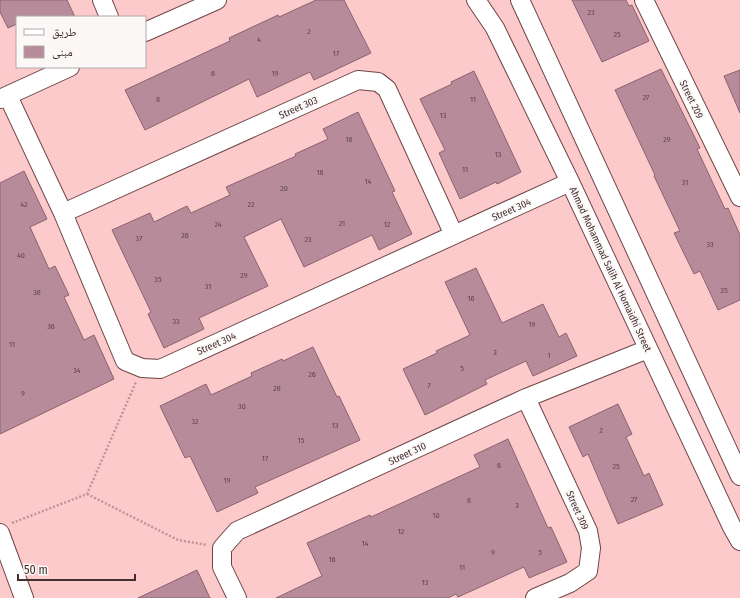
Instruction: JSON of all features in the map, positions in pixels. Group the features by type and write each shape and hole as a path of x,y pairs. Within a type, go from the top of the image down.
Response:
{"street":[{"path":"102,0 109,16"},
{"path":"146,32 217,0"},
{"name":"Ahmad Mohammad Salih Al Homaidhi Street","path":"476,0 495,28 570,182 725,513 740,541"},
{"path":"520,0 740,476"},
{"name":"Street 209","path":"644,0 740,195"},
{"path":"4,97 68,68"},
{"name":"Street 303","path":"63,213 358,80 378,82 387,89 454,235"},
{"name":"Street 304","path":"4,97 63,213 125,361 142,368 160,369 570,182"},
{"name":"Street 310","path":"222,548 237,531 526,398 648,349"},
{"name":"Street 309","path":"526,398 588,531 591,548 588,571 570,583 535,598"},
{"path":"4,529 24,598"},
{"path":"222,548 222,567 238,598"}],"path":[{"path":"4,529 87,494 142,368"},
{"path":"87,494 178,540 222,548"}],"building":[{"path":"0,0 67,0 75,16 16,16 16,24 8,28 0,12"},
{"path":"316,0 344,0 371,53 314,80 310,72 257,97 249,79 145,130 125,90 230,41 229,38 278,15 279,17"},
{"path":"572,0 626,0 629,6 632,5 649,41 602,62"},
{"path":"661,69 700,148 697,149 725,209 728,208 740,235 740,300 718,310 700,271 694,274 674,233 680,231 615,90"},
{"path":"740,70 740,113 724,76"},
{"path":"474,71 521,172 497,184 496,182 460,199 439,153 445,150 420,99 452,84 451,82"},
{"path":"358,112 395,191 392,192 412,234 379,250 372,235 304,267 281,219 244,237 268,286 199,318 204,329 164,348 148,314 151,312 112,230 150,213 154,222 187,206 191,213 230,195 226,187 296,156 295,154 328,139 323,129"},
{"path":"24,171 47,219 30,227 49,269 55,266 69,295 64,297 84,340 94,335 114,379 0,434 0,183"},
{"path":"476,268 502,323 543,304 559,337 566,333 577,356 533,376 526,361 485,380 487,384 425,415 403,369 470,335 445,282"},
{"path":"313,347 360,440 255,487 258,493 217,512 190,456 185,458 160,406 206,384 211,395 252,376 251,373 282,359 283,361"},
{"path":"618,404 632,434 626,437 644,476 649,473 663,505 618,524 588,454 583,457 569,427"},
{"path":"508,439 548,528 551,527 567,562 529,578 524,567 458,597 456,594 448,598 276,598 322,576 307,543 370,515 371,517 480,467 474,455"},
{"path":"197,570 210,598 138,598"}]}
